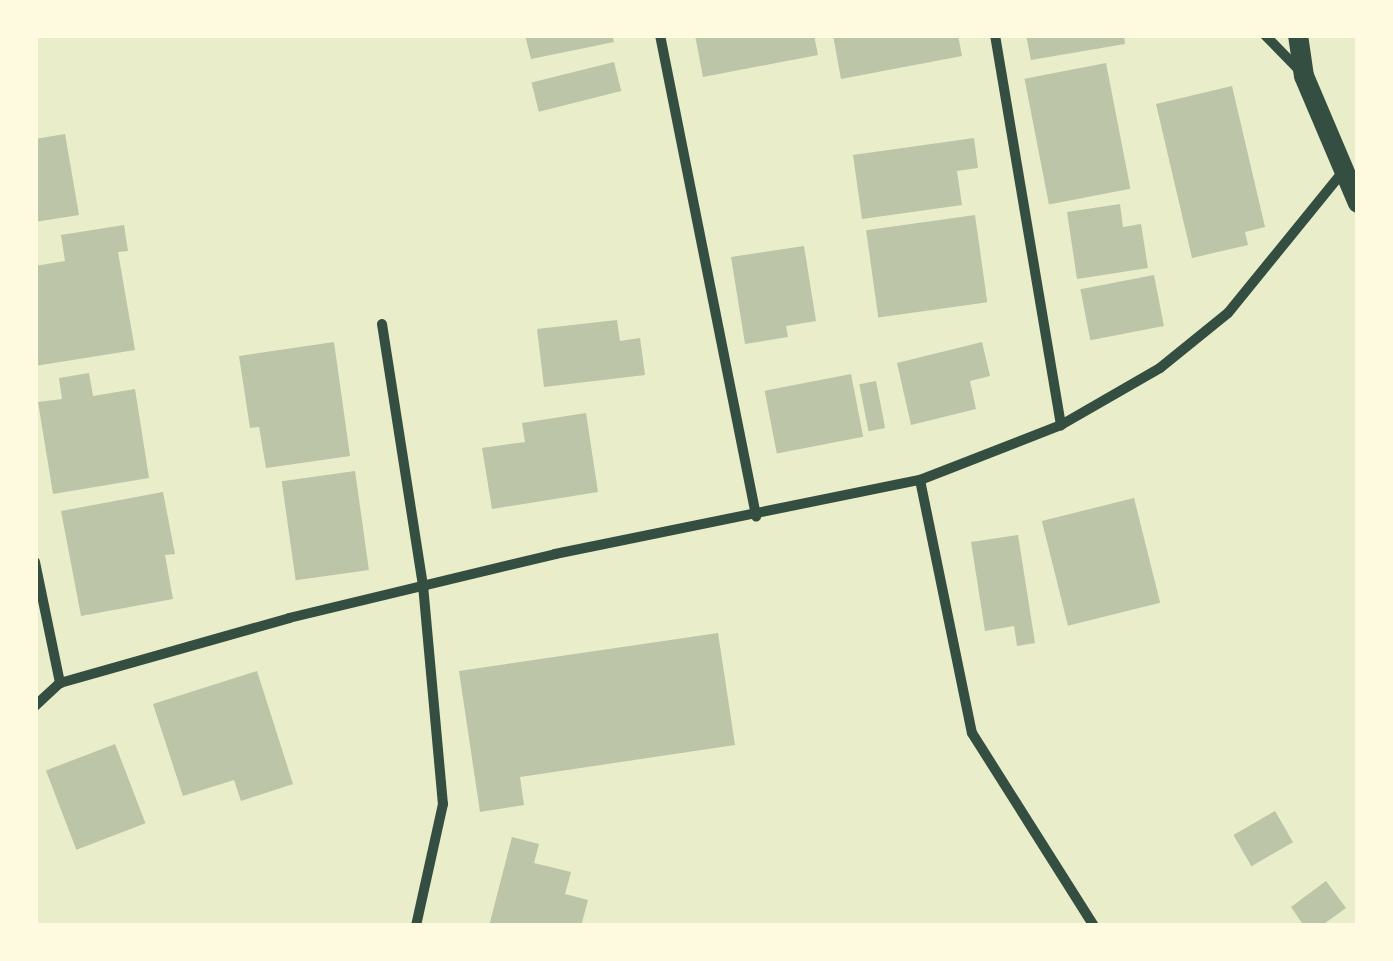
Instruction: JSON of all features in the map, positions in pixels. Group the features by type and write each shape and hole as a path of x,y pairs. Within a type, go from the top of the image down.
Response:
{"main road":[{"path":"1298,35 1304,76 1341,174 1358,203"}],"street":[{"path":"660,35 756,517"},
{"path":"995,35 1061,425"},
{"path":"1265,35 1304,76"},
{"path":"35,706 60,683 422,585 920,480 1061,425 1160,368 1228,314 1341,174"},
{"path":"382,324 422,585 443,804 416,926"},
{"path":"920,480 972,734 1094,926"},
{"path":"35,562 60,683"}],"building":[{"path":"525,35 612,35 614,42 531,59"},
{"path":"695,35 814,35 818,55 703,77"},
{"path":"833,35 958,35 962,56 841,79"},
{"path":"1026,35 1124,35 1125,44 1031,60"},
{"path":"614,62 621,91 539,112 532,83"},
{"path":"1106,63 1130,189 1049,204 1025,79"},
{"path":"1232,86 1265,227 1245,232 1248,245 1192,258 1156,104"},
{"path":"65,134 79,215 35,222 35,139"},
{"path":"974,138 978,168 957,171 962,205 862,219 853,155"},
{"path":"1120,204 1123,227 1141,224 1148,268 1077,279 1067,212"},
{"path":"975,215 987,302 878,317 866,230"},
{"path":"124,225 128,251 118,252 135,350 35,366 35,266 65,261 61,235"},
{"path":"804,246 816,321 786,326 788,337 745,344 731,257"},
{"path":"1154,275 1164,326 1090,340 1080,289"},
{"path":"617,320 620,341 640,338 645,375 544,387 537,329"},
{"path":"334,342 350,456 266,468 259,427 250,428 239,356"},
{"path":"982,342 990,376 970,381 976,409 911,425 897,363"},
{"path":"89,373 93,396 135,389 149,478 53,494 38,402 62,399 59,378"},
{"path":"851,374 863,437 777,454 765,391"},
{"path":"876,381 885,428 868,431 859,384"},
{"path":"586,413 598,492 492,509 482,448 525,442 522,423"},
{"path":"355,471 369,570 296,580 282,481"},
{"path":"163,492 175,554 165,555 173,599 81,616 61,511"},
{"path":"1134,498 1160,603 1068,626 1042,521"},
{"path":"1018,535 1035,643 1017,646 1014,626 985,631 971,542"},
{"path":"718,633 735,745 520,777 524,805 480,812 459,671"},
{"path":"257,671 293,784 241,801 234,780 183,796 153,704"},
{"path":"115,744 145,823 76,850 46,771"},
{"path":"1275,811 1293,842 1251,866 1233,835"},
{"path":"512,837 539,844 534,863 571,872 565,894 588,900 581,926 489,926"},
{"path":"1326,881 1346,908 1321,926 1304,926 1291,907"}]}
